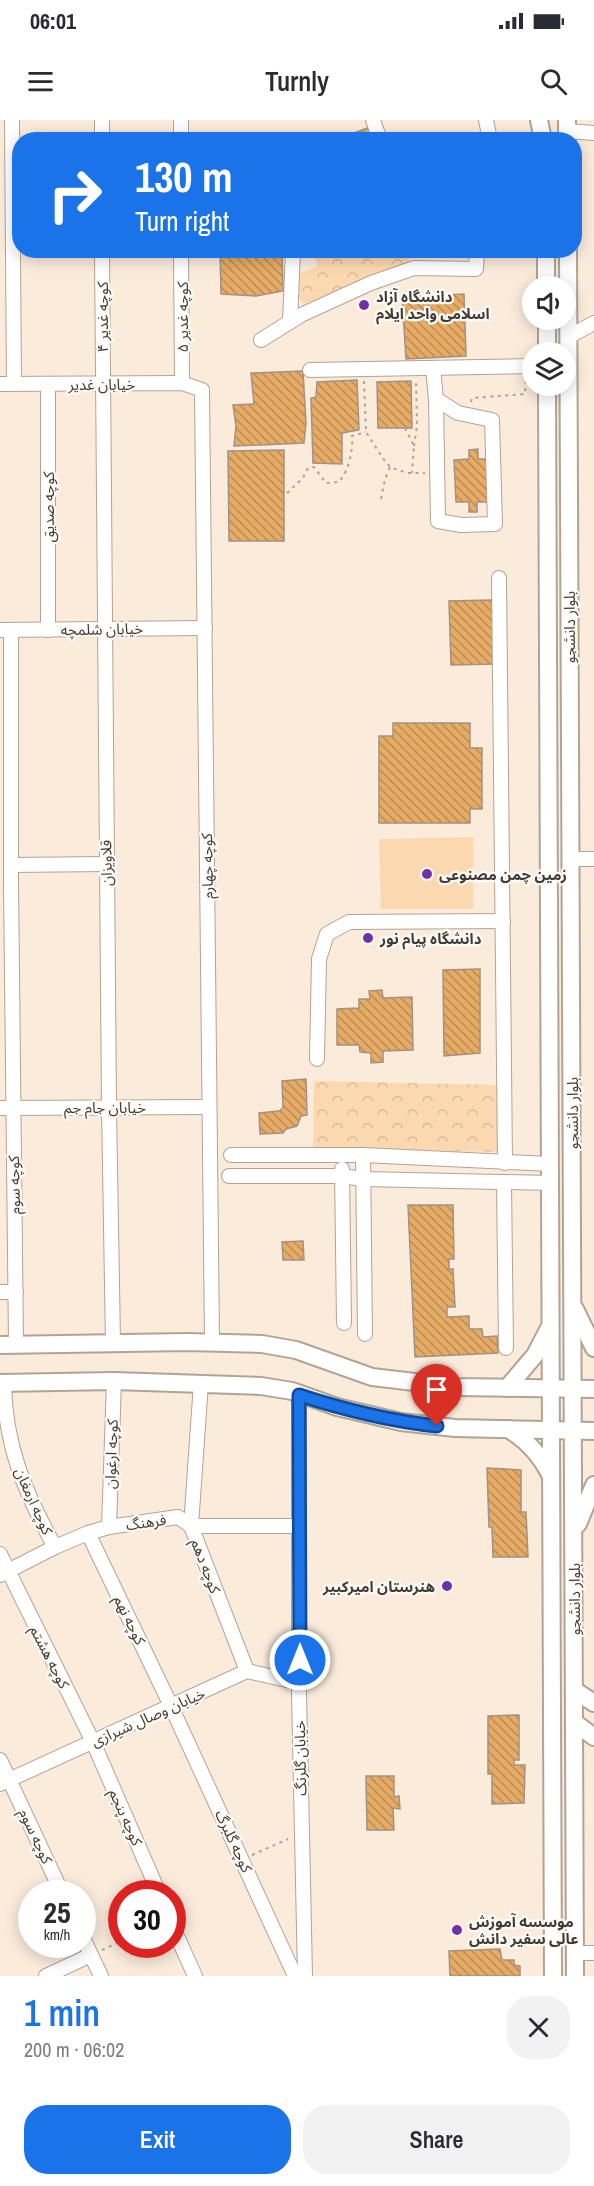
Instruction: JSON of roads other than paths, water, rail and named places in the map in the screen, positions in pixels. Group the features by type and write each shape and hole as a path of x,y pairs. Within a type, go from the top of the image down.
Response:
{"main road":[{"path":"546,258 546,276"},
{"name":"بلوار دانشجو","path":"568,258 575,1976"},
{"name":"بلوار دانشجو","path":"547,396 553,1976"},
{"path":"573,1305 594,1348"},
{"path":"507,1388 535,1355 550,1325"},
{"path":"8,1345 262,1344 296,1350 372,1377 457,1387 594,1389"},
{"path":"2,1383 114,1381 261,1386 292,1391 337,1407 401,1422 455,1428 594,1431"},
{"path":"508,1429 535,1451 551,1476"},
{"path":"573,1540 594,1485"},
{"path":"574,1690 594,1703"},
{"path":"574,1722 594,1737"}],"street":[{"path":"7,384 12,120"},
{"path":"567,130 594,133"},
{"name":"کوچه غدیر ۴","path":"102,258 102,384"},
{"name":"کوچه غدیر ۵","path":"182,258 182,383"},
{"path":"290,322 293,258"},
{"path":"261,340 290,322 371,283 414,268 476,269 477,258"},
{"path":"568,337 594,323"},
{"path":"310,370 522,366"},
{"path":"433,368 436,399 438,521 461,525 495,524 492,420 458,413 436,399"},
{"name":"خیابان غدیر","path":"7,384 182,383 202,390"},
{"name":"کوچه صدیق","path":"48,384 48,630"},
{"name":"قلاویزان","path":"102,384 113,1343"},
{"name":"کوچه چهارم","path":"202,390 212,1343"},
{"path":"499,578 505,1163"},
{"name":"خیابان شلمچه","path":"5,630 205,628"},
{"name":"کوچه سوم","path":"5,630 11,865 7,1108 16,1292 8,1345"},
{"path":"570,859 594,859"},
{"path":"11,865 106,864"},
{"path":"317,1059 319,958 327,934 349,922 361,921 503,921"},
{"name":"خیابان جام جم","path":"7,1108 209,1107"},
{"path":"231,1155 363,1155 550,1164"},
{"path":"342,1155 344,1323"},
{"path":"363,1155 365,1335"},
{"path":"229,1176 341,1176 363,1179 550,1183"},
{"path":"504,1182 506,1348"},
{"path":"0,1292 16,1292"},
{"name":"کوچه ارغوان","path":"109,1527 114,1381"},
{"name":"کوچه ارمغان","path":"2,1383 12,1450 32,1503 55,1547"},
{"name":"کوچه دهم","path":"201,1383 191,1526 247,1671"},
{"name":"خیابان گلرنگ","path":"299,1395 300,1683 305,1976"},
{"name":"فرهنگ","path":"4,1573 55,1547 109,1527 178,1517 191,1526 299,1526"},
{"name":"کوچه نهم","path":"88,1533 171,1706"},
{"name":"کوچه هشتم","path":"0,1554 4,1573 93,1742"},
{"path":"247,1671 300,1683"},
{"name":"خیابان وصال شیرازی","path":"4,1782 247,1671"},
{"name":"کوچه گلبرگ","path":"171,1706 295,1976"},
{"name":"کوچه پنجم","path":"93,1742 153,1880"},
{"name":"کوچه سوم","path":"0,1760 4,1782 55,1880"},
{"path":"574,1953 594,1953"},
{"path":"186,1956 195,1976"},
{"path":"46,1976 85,1958"},
{"path":"92,1958 101,1976"}],"place":[{"name":"دانشگاه آزاد اسلامی واحد ایلام","path":"364,305"},
{"name":"زمین چمن مصنوعی","path":"427,874"},
{"name":"دانشگاه پیام نور","path":"368,938"},
{"name":"هنرستان امیرکبیر","path":"447,1586"},
{"name":"موسسه آموزش عالی سفیر دانش","path":"457,1930"}]}
